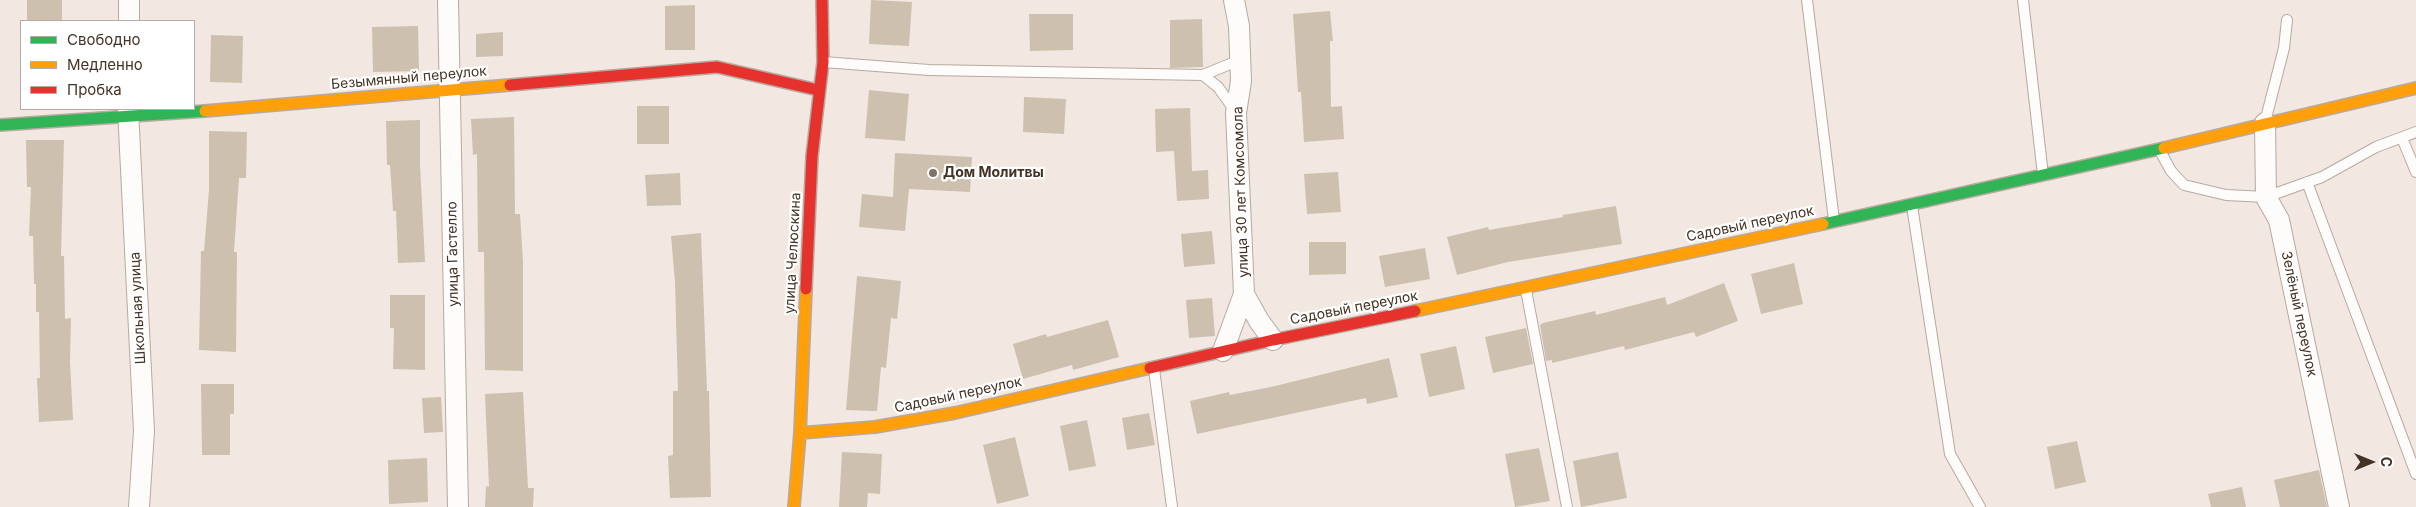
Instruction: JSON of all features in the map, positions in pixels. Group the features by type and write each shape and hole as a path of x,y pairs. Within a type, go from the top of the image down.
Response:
{"street":[{"path":"129,0 129,20"},
{"name":"улица Гастелло","path":"448,0 458,507"},
{"name":"улица Челюскина","path":"794,507 800,433 812,156 818,90 823,62 822,0"},
{"name":"улица 30 лет Комсомола","path":"1223,351 1244,294 1236,113 1241,81 1239,26 1234,0"},
{"name":"Безымянный переулок","path":"195,109 717,66 818,90"},
{"name":"Садовый переулок","path":"800,433 876,427 946,414 1273,340 1526,289 1834,220 2044,176 2204,139 2265,122 2416,88"},
{"name":"Безымянный переулок","path":"0,125 179,110"},
{"name":"Школьная улица","path":"128,114 144,431 139,507"},
{"name":"Зелёный переулок","path":"2265,122 2266,197 2279,220 2339,507"},
{"name":"улица 30 лет Комсомола","path":"1244,294 1259,321 1273,340"}],"lane":[{"path":"1807,0 1834,220"},
{"path":"2023,0 2044,176"},
{"path":"2265,122 2284,48 2288,20"},
{"path":"823,62 929,70 1203,75 1240,60"},
{"path":"1203,75 1218,87 1236,113"},
{"path":"2159,148 2170,171 2184,185 2226,195 2266,197 2322,177 2376,147 2416,132"},
{"path":"2402,138 2416,172"},
{"path":"2307,182 2416,474"},
{"path":"1912,205 1950,454 1980,507"},
{"path":"1526,289 1567,507"},
{"path":"1153,368 1172,507"}],"building":[{"path":"27,0 62,0 62,20 27,20"},
{"path":"871,0 912,2 909,46 869,44"},
{"path":"695,5 695,50 665,50 665,6"},
{"path":"1330,11 1333,41 1330,41 1331,107 1342,106 1344,139 1304,142 1301,92 1298,92 1293,14"},
{"path":"1029,14 1073,14 1073,50 1030,51"},
{"path":"1202,19 1203,67 1170,68 1170,20"},
{"path":"418,26 419,71 373,72 372,27"},
{"path":"503,32 503,56 476,57 476,34"},
{"path":"211,35 243,36 242,83 210,82"},
{"path":"869,90 909,94 905,141 865,138"},
{"path":"1024,97 1066,99 1064,134 1023,132"},
{"path":"637,106 669,106 669,144 637,144"},
{"path":"1190,108 1192,171 1208,170 1209,199 1177,201 1174,151 1156,152 1155,109"},
{"path":"514,117 515,214 520,214 523,262 523,371 485,370 484,252 478,252 477,154 473,155 471,119"},
{"path":"420,120 420,164 425,262 398,263 396,211 393,211 390,165 387,165 386,121"},
{"path":"209,131 247,132 246,178 239,178 234,252 237,252 236,352 199,350 201,251 204,251 209,190"},
{"path":"26,140 64,140 61,256 64,256 65,319 71,318 70,362 73,420 39,422 37,378 40,378 39,312 36,312 33,236 29,236 31,187 27,187"},
{"name":"Дом Молитвы","path":"895,153 972,157 970,192 909,189 905,231 859,227 862,194 893,197"},
{"path":"1338,172 1341,212 1307,214 1304,174"},
{"path":"680,173 681,205 647,206 645,175"},
{"path":"1616,206 1622,244 1508,262 1457,275 1447,237 1488,227 1489,230"},
{"path":"1212,231 1215,264 1184,267 1181,234"},
{"path":"701,233 707,391 709,391 711,497 670,498 668,456 673,455 673,391 678,391 675,282 671,236"},
{"path":"1309,242 1346,242 1346,274 1309,275"},
{"path":"1425,248 1430,279 1385,287 1379,256"},
{"path":"1794,263 1803,304 1761,314 1751,274"},
{"path":"857,276 901,281 897,319 891,318 886,368 881,367 877,411 846,410"},
{"path":"1724,283 1738,321 1696,337 1694,332 1625,350 1624,346 1552,363 1552,360 1546,361 1540,325 1543,323 1595,311 1596,315 1665,297 1667,305"},
{"path":"390,295 425,295 425,370 393,369 394,328 390,328"},
{"path":"1212,298 1215,336 1189,338 1186,300"},
{"path":"1108,320 1119,357 1073,370 1072,365 1023,379 1013,344 1046,334 1047,337"},
{"path":"1526,328 1533,364 1493,373 1485,337"},
{"path":"1456,346 1465,389 1429,397 1420,354"},
{"path":"1389,358 1398,397 1367,404 1366,398 1197,434 1190,401 1229,392 1230,395 1271,387"},
{"path":"201,384 234,384 234,414 230,414 230,455 202,455"},
{"path":"523,392 528,488 534,488 533,507 485,507 486,486 489,487 485,394"},
{"path":"441,397 443,432 424,433 422,398"},
{"path":"1149,413 1155,445 1127,450 1122,418"},
{"path":"1087,420 1096,466 1069,471 1060,426"},
{"path":"1015,437 1029,496 997,504 983,445"},
{"path":"2077,441 2086,482 2055,489 2047,447"},
{"path":"1539,448 1550,501 1515,507 1505,454"},
{"path":"842,452 882,454 880,494 868,493 867,507 839,507"},
{"path":"1618,452 1627,498 1581,507 1573,461"},
{"path":"427,458 428,502 389,504 388,460"},
{"path":"2319,470 2327,507 2280,507 2274,480"},
{"path":"2242,487 2246,507 2211,507 2208,494"}],"traffic: fast":[{"path":"0,125 205,111"},
{"path":"1823,224 2164,148"}],"traffic: slow":[{"path":"205,111 510,85"},
{"path":"2164,148 2416,88"},
{"path":"1415,311 1823,224"},
{"path":"794,507 800,433 806,289"},
{"path":"800,433 875,427 955,413 1150,368"}],"traffic: jam":[{"path":"806,289 812,156 823,62 822,0"},
{"path":"510,85 717,67 818,90"},
{"path":"1150,368 1273,340 1415,311"}],"place":[{"name":"Дом Молитвы","path":"933,173"}]}
